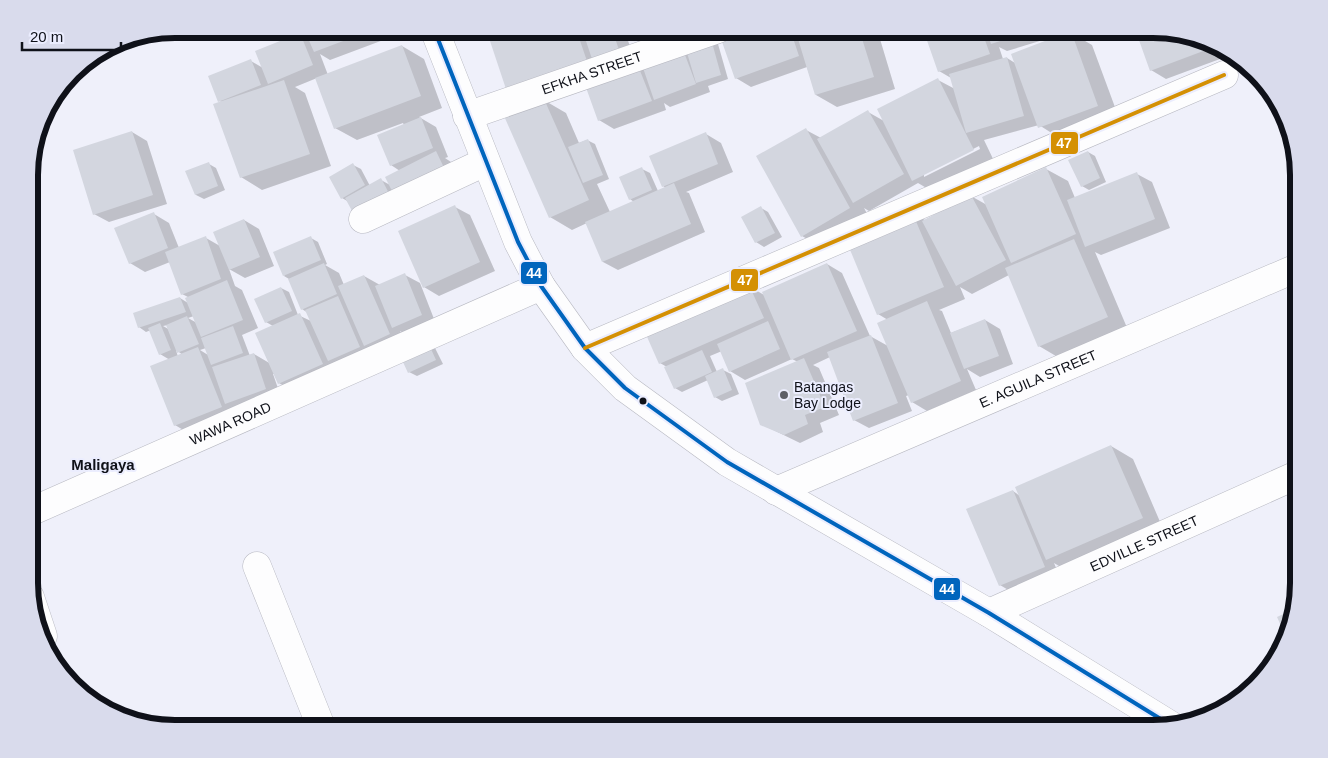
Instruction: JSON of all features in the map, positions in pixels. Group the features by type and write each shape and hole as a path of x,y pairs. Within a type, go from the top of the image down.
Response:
{"street":[{"path":"437,38 518,242 541,286 585,348 625,388 727,462 989,613 1162,720"},
{"name":"EFKHA STREET","path":"467,116 692,38"},
{"path":"585,348 1224,75"},
{"path":"363,218 485,162"},
{"name":"E. AGUILA STREET","path":"776,491 1290,271"},
{"name":"WAWA ROAD","path":"38,508 541,286"},
{"name":"EDVILLE STREET","path":"989,613 1290,478"},
{"path":"257,566 318,720"}],"building":[{"path":"288,38 302,38 313,65 268,84 255,51"},
{"path":"308,38 351,38 314,52"},
{"path":"489,38 579,38 588,64 507,92"},
{"path":"585,38 615,38 620,53 593,62"},
{"path":"793,38 799,56 735,79 721,39"},
{"path":"798,38 862,38 874,77 815,95"},
{"path":"926,38 984,38 990,54 938,72"},
{"path":"989,38 1009,38 991,44"},
{"path":"1053,38 1074,38 1098,106 1038,128 1011,54"},
{"path":"1138,38 1172,39 1205,48 1206,50 1150,71"},
{"path":"711,39 721,75 696,83 685,46"},
{"path":"402,45 421,96 334,129 315,78"},
{"path":"682,47 696,84 654,100 641,62"},
{"path":"1007,57 1024,116 966,133 949,74"},
{"path":"251,59 261,85 218,102 208,76"},
{"path":"637,63 652,101 598,121 584,82"},
{"path":"938,78 974,150 912,181 877,109"},
{"path":"284,80 310,154 240,178 213,104"},
{"path":"544,99 589,200 549,218 504,116"},
{"path":"868,110 904,174 853,203 817,139"},
{"path":"421,117 433,148 390,166 377,135"},
{"path":"806,128 850,208 801,237 756,156"},
{"path":"132,131 153,195 93,215 73,150"},
{"path":"706,132 718,164 662,187 649,156"},
{"path":"588,139 603,175 583,183 568,147"},
{"path":"436,151 448,176 397,201 385,177"},
{"path":"1088,151 1100,178 1081,187 1068,160"},
{"path":"209,162 218,186 195,195 185,171"},
{"path":"353,163 365,185 341,199 329,177"},
{"path":"642,167 652,190 629,200 619,177"},
{"path":"1046,167 1076,234 1011,263 982,197"},
{"path":"1137,172 1155,219 1085,247 1067,200"},
{"path":"381,178 393,201 357,220 345,198"},
{"path":"674,183 691,224 602,262 585,222"},
{"path":"971,195 1006,260 956,286 922,221"},
{"path":"455,205 480,262 423,288 398,231"},
{"path":"761,206 775,233 755,243 741,217"},
{"path":"154,212 168,248 129,264 114,228"},
{"path":"912,212 944,287 877,315 846,240"},
{"path":"244,219 260,257 229,270 213,232"},
{"path":"206,236 221,279 181,295 165,252"},
{"path":"311,236 321,260 283,276 273,252"},
{"path":"1074,239 1108,317 1038,347 1005,268"},
{"path":"324,263 337,294 301,310 288,279"},
{"path":"827,263 857,331 791,360 762,292"},
{"path":"405,273 422,315 392,328 375,286"},
{"path":"364,275 390,334 364,346 338,286"},
{"path":"227,280 243,320 201,337 185,298"},
{"path":"749,285 764,318 659,364 644,330"},
{"path":"281,287 292,311 265,323 254,299"},
{"path":"338,296 360,347 328,361 305,310"},
{"path":"180,297 186,312 138,328 133,313"},
{"path":"927,301 961,381 911,403 877,323"},
{"path":"300,313 323,364 278,384 255,333"},
{"path":"187,316 199,344 177,353 166,325"},
{"path":"985,319 999,356 964,369 950,333"},
{"path":"768,321 780,349 729,372 717,344"},
{"path":"160,323 171,350 159,355 148,328"},
{"path":"233,326 243,353 211,365 201,338"},
{"path":"871,335 898,403 853,421 827,352"},
{"path":"426,338 436,360 408,373 398,351"},
{"path":"198,347 222,407 174,426 150,366"},
{"path":"702,350 712,372 674,389 664,367"},
{"path":"254,353 266,389 225,404 212,367"},
{"name":"Batangas Bay Lodge","path":"804,358 825,407 805,415 808,424 784,435 760,425 745,383"},
{"path":"723,368 732,390 714,398 705,376"},
{"path":"1111,445 1143,518 1046,560 1015,487"},
{"path":"1013,490 1045,567 999,586 966,509"},
{"path":"1288,612 1283,629 1277,617"}],"transit line":[{"name":"44","path":"438,38 518,242 541,286 585,348 625,388 727,462 989,613 1162,720"},
{"name":"47","path":"585,348 1224,75"}],"place":[{"name":"Batangas Bay Lodge","path":"784,395"}],"district":[{"name":"Maligaya","path":"103,464"}]}
